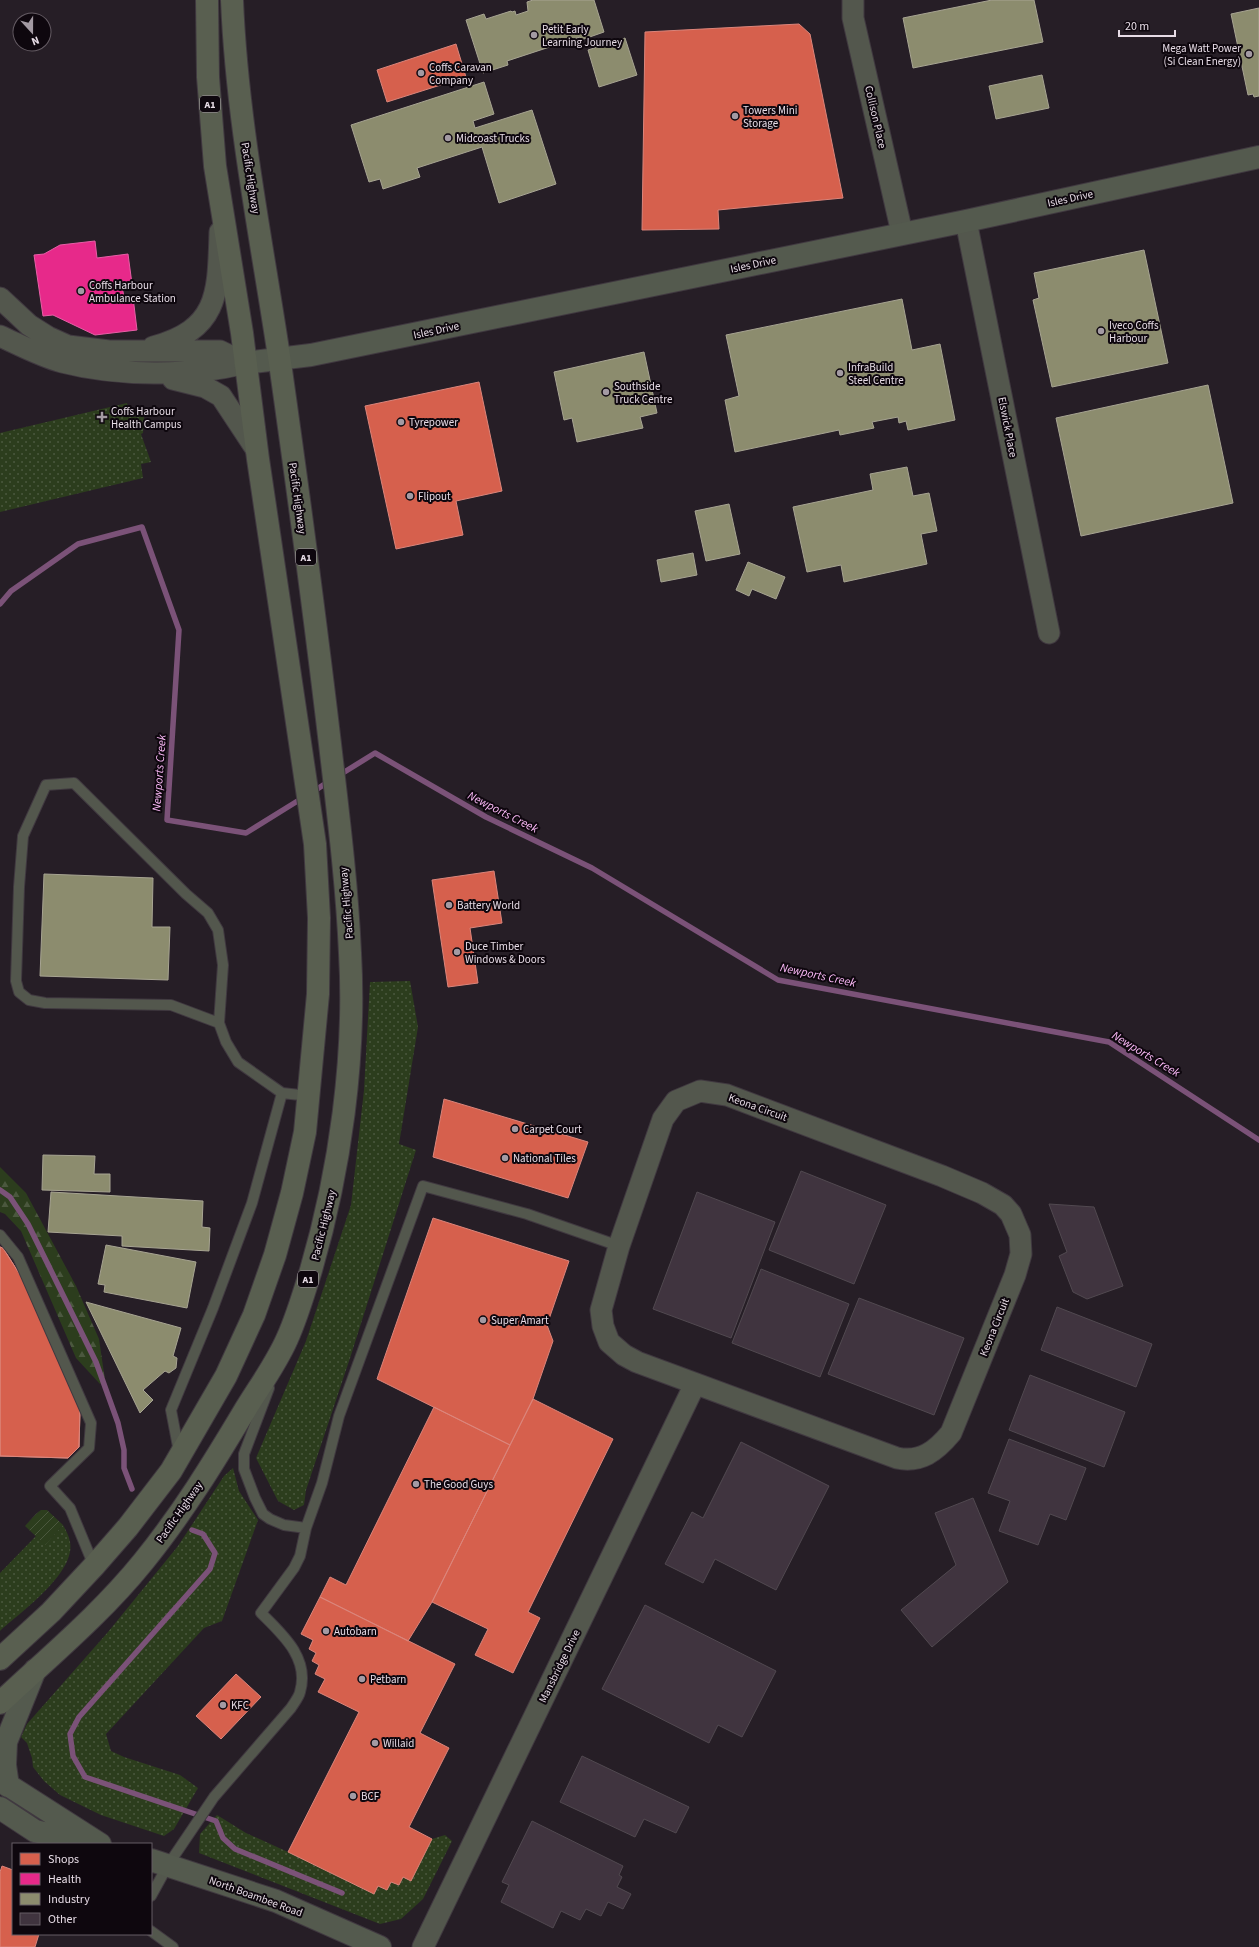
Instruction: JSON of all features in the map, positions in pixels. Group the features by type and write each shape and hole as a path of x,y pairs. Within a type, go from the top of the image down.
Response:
{"highway":[{"name":"A1","path":"0,1658 51,1612 128,1527 180,1456 226,1376 254,1314 267,1277 292,1193 304,1132 309,1096 318,986 319,918 315,844 312,815 302,762 245,363 221,207 211,124 207,0"},
{"name":"Pacific Highway","path":"0,1703 92,1619 142,1563 190,1499 222,1449 286,1341 304,1295 320,1238 333,1183 342,1132 349,1045 350,954 337,802 279,360 241,112 232,0"}],"street":[{"name":"Collison Place","path":"850,6 902,233"},
{"name":"Isles Drive","path":"245,363 311,355 966,221 1259,157"},
{"path":"135,351 163,344 184,335 197,326 207,313 216,295 219,278 221,207"},
{"name":"Elswick Place","path":"966,221 1049,633"},
{"path":"0,298 29,325 48,337 68,346 88,349 135,351 220,351 245,363"},
{"path":"0,336 36,353 61,362 144,372 205,387 221,396 256,448"},
{"path":"144,372 205,371 245,363"},
{"name":"Keona Circuit","path":"700,1091 727,1095 942,1176 982,1193 1003,1205 1010,1214 1020,1236 1021,1254 1015,1275 951,1433 940,1446 922,1457 909,1460 897,1458 695,1384 637,1362 624,1355 610,1342 603,1326 601,1310 620,1246 663,1119 676,1101 700,1091"},
{"name":"Mansbridge Drive","path":"422,1947 695,1384"},
{"path":"35,1670 6,1742 4,1783 98,1843"},
{"path":"0,1808 35,1831"},
{"path":"0,1821 84,1843"},
{"name":"North Boambee Road","path":"160,1863 276,1901 380,1947"}],"lane":[{"path":"219,1023 171,1005 45,1003 29,1000 19,992 16,981 19,887 24,836 46,785 74,783 186,894 208,913 218,930 223,965 219,1023 226,1042 238,1062 282,1093 309,1096"},
{"path":"180,1456 171,1410 213,1308 252,1203 282,1093"},
{"path":"152,1892 160,1863 193,1828 209,1804 291,1708 300,1692 302,1676 295,1651 283,1635 261,1613 294,1568 300,1556 306,1528 322,1483 339,1416 423,1186 527,1214 620,1246"},
{"path":"0,1235 18,1258 91,1424 89,1448 50,1486 70,1508 94,1566"},
{"path":"286,1341 244,1454 244,1469 263,1514 284,1525 306,1528"},
{"path":"152,1932 172,1947"}],"green space":[{"path":"127,403 130,417 144,416 143,433 141,434 151,462 141,464 143,478 0,512 0,433"},
{"path":"410,981 418,1027 399,1144 416,1150 351,1355 306,1490 304,1505 294,1510 278,1501 256,1458 306,1341 351,1205 364,1090 370,982"},
{"path":"0,1167 26,1193 76,1286 99,1339 105,1380 100,1384 76,1358 21,1231 5,1214 0,1212"},
{"path":"233,1468 239,1491 258,1520 222,1621 204,1628 106,1734 111,1751 124,1757 180,1775 198,1788 174,1829 164,1836 101,1815 60,1795 44,1781 33,1767 32,1758 27,1743 21,1737 27,1724 108,1632 178,1546 224,1476"},
{"path":"41,1510 47,1510 63,1525 45,1545 25,1526"},
{"path":"63,1525 70,1542 70,1554 65,1566 56,1579 33,1603 0,1631 0,1573 36,1536 45,1544"},
{"path":"217,1815 246,1833 374,1894 378,1886 386,1890 391,1882 399,1885 403,1877 411,1880 432,1839 445,1835 452,1841 423,1899 401,1919 380,1924 199,1853 200,1834"}],"building: Shops":[{"name":"Towers Mini Storage","path":"799,24 810,34 843,198 718,210 719,229 642,230 645,32"},
{"name":"Coffs Caravan Company","path":"456,44 466,77 387,102 377,70"},
{"path":"479,382 502,491 456,501 463,535 396,549 365,406"},
{"path":"494,871 502,923 470,928 478,983 448,987 432,880"},
{"path":"444,1099 588,1142 568,1198 433,1157"},
{"path":"433,1218 569,1261 547,1325 553,1341 533,1399 510,1445 377,1379"},
{"path":"0,1247 3,1248 24,1281 80,1410 79,1447 68,1458 0,1456"},
{"path":"0,1247 3,1248 24,1281 80,1410 79,1447 68,1458 0,1456"},
{"path":"533,1399 613,1439 528,1612 540,1618 513,1673 475,1655 488,1629 432,1602"},
{"path":"434,1407 510,1445 432,1602 408,1641 320,1597 330,1577 346,1585"},
{"path":"320,1597 455,1664 420,1733 449,1748 409,1827 432,1839 411,1881 403,1877 399,1885 391,1882 387,1890 378,1886 374,1894 288,1852 359,1712 318,1692 325,1679 315,1674 319,1665 312,1661 316,1653 309,1649 313,1640 301,1634"},
{"path":"236,1674 261,1697 221,1739 196,1716"},
{"path":"2,1866 12,1870 12,1935 39,1935 35,1947 0,1947 0,1872"}],"building: Health":[{"name":"Coffs Harbour Ambulance Station","path":"95,241 97,258 128,254 132,284 122,285 124,298 133,297 137,330 95,335 53,315 43,316 34,255 44,254 60,245"}],"building: Industry":[{"name":"Petit Early Learning Journey","path":"533,0 594,0 604,32 581,40 580,37 507,61 508,65 483,73 466,20 484,14 486,19 511,11 515,11 516,15 528,11 527,2"},
{"path":"992,0 1034,0 1043,42 913,68 903,18"},
{"name":"Mega Watt Power (Si Clean Energy)","path":"1259,8 1259,96 1254,97 1253,94 1248,95 1231,14"},
{"path":"625,38 637,75 599,87 588,50"},
{"path":"1042,75 1049,108 996,119 989,86"},
{"name":"Midcoast Trucks","path":"484,82 494,114 473,121 475,128 532,110 556,184 499,203 482,147 417,168 420,177 383,189 380,179 369,182 351,125"},
{"name":"Iveco Coffs Harbour","path":"1144,250 1168,363 1052,387 1033,300 1039,298 1034,273"},
{"name":"InfraBuild Steel Centre","path":"902,299 912,350 940,344 955,420 908,430 906,421 899,423 898,417 872,422 874,428 840,435 839,430 735,452 725,400 739,396 726,335"},
{"name":"Southside Truck Centre","path":"644,352 657,413 640,417 643,428 577,442 572,418 564,420 554,372"},
{"path":"1208,385 1233,503 1081,536 1056,418"},
{"path":"907,467 913,496 929,493 937,531 921,534 927,564 844,582 841,565 807,572 793,507 873,490 870,474"},
{"path":"729,504 740,554 706,561 695,511"},
{"path":"693,553 697,575 661,582 657,560"},
{"path":"748,562 785,577 776,599 752,589 749,596 736,590"},
{"path":"44,874 153,878 152,927 170,927 168,980 40,976"},
{"path":"43,1155 95,1156 94,1174 110,1174 110,1192 42,1190"},
{"path":"51,1192 203,1201 202,1227 210,1228 209,1251 122,1246 122,1236 48,1232"},
{"path":"106,1245 196,1262 187,1308 104,1292 105,1285 98,1284"},
{"path":"86,1302 181,1328 173,1356 177,1358 176,1368 169,1373 165,1371 143,1390 153,1400 140,1413"}],"building: Other":[{"path":"801,1171 886,1205 854,1284 769,1250"},
{"path":"697,1192 775,1222 731,1338 653,1309"},
{"path":"1049,1204 1094,1207 1123,1286 1087,1299 1073,1292 1059,1256 1067,1252"},
{"path":"761,1269 849,1304 820,1377 732,1343"},
{"path":"859,1298 964,1338 934,1415 828,1374"},
{"path":"1057,1307 1152,1344 1136,1387 1041,1350"},
{"path":"1030,1375 1125,1412 1104,1467 1009,1430"},
{"path":"1009,1439 1086,1468 1066,1520 1050,1514 1038,1545 999,1531 1010,1501 988,1493"},
{"path":"741,1442 829,1486 776,1590 715,1559 703,1583 665,1564 692,1512 703,1518"},
{"path":"973,1498 1008,1582 932,1647 901,1610 956,1565 935,1513"},
{"path":"645,1605 776,1671 742,1737 718,1725 709,1743 602,1689"},
{"path":"582,1756 689,1807 676,1833 644,1819 635,1837 560,1802"},
{"path":"532,1821 623,1866 619,1875 622,1877 617,1887 631,1894 623,1909 608,1902 601,1916 586,1909 580,1920 561,1911 553,1928 501,1902 509,1885 502,1882"}],"waterway":[{"name":"Newports Creek","path":"0,604 11,591 78,544 142,527 179,630 167,820 246,833 304,797"},
{"name":"Newports Creek","path":"338,776 375,753 486,817 592,868 778,980 1109,1042 1259,1140"},
{"name":"Newports Creek","path":"313,792 329,781"},
{"path":"0,1190 10,1197 28,1224 96,1362 118,1423 124,1450 124,1468 132,1489"},
{"path":"192,1530 203,1534 215,1553 210,1569 79,1717 70,1734 73,1756 85,1777 216,1821 223,1838 235,1849 342,1893"}],"place":[{"name":"Petit Early Learning Journey","path":"534,35"},
{"name":"Mega Watt Power (Si Clean Energy)","path":"1249,54"},
{"name":"Coffs Caravan Company","path":"421,73"},
{"name":"Towers Mini Storage","path":"735,116"},
{"name":"Midcoast Trucks","path":"448,138"},
{"name":"Coffs Harbour Ambulance Station","path":"81,291"},
{"name":"Iveco Coffs Harbour","path":"1101,331"},
{"name":"InfraBuild Steel Centre","path":"840,373"},
{"name":"Southside Truck Centre","path":"606,392"},
{"name":"Coffs Harbour Health Campus","path":"102,417"},
{"name":"Tyrepower","path":"401,422"},
{"name":"Flipout","path":"410,496"},
{"name":"Battery World","path":"449,905"},
{"name":"Duce Timber Windows & Doors","path":"457,952"},
{"name":"Carpet Court","path":"515,1129"},
{"name":"National Tiles","path":"505,1158"},
{"name":"Super Amart","path":"483,1320"},
{"name":"The Good Guys","path":"416,1484"},
{"name":"Autobarn","path":"326,1631"},
{"name":"Petbarn","path":"362,1679"},
{"name":"KFC","path":"223,1705"},
{"name":"Willaid","path":"375,1743"},
{"name":"BCF","path":"353,1796"}]}
